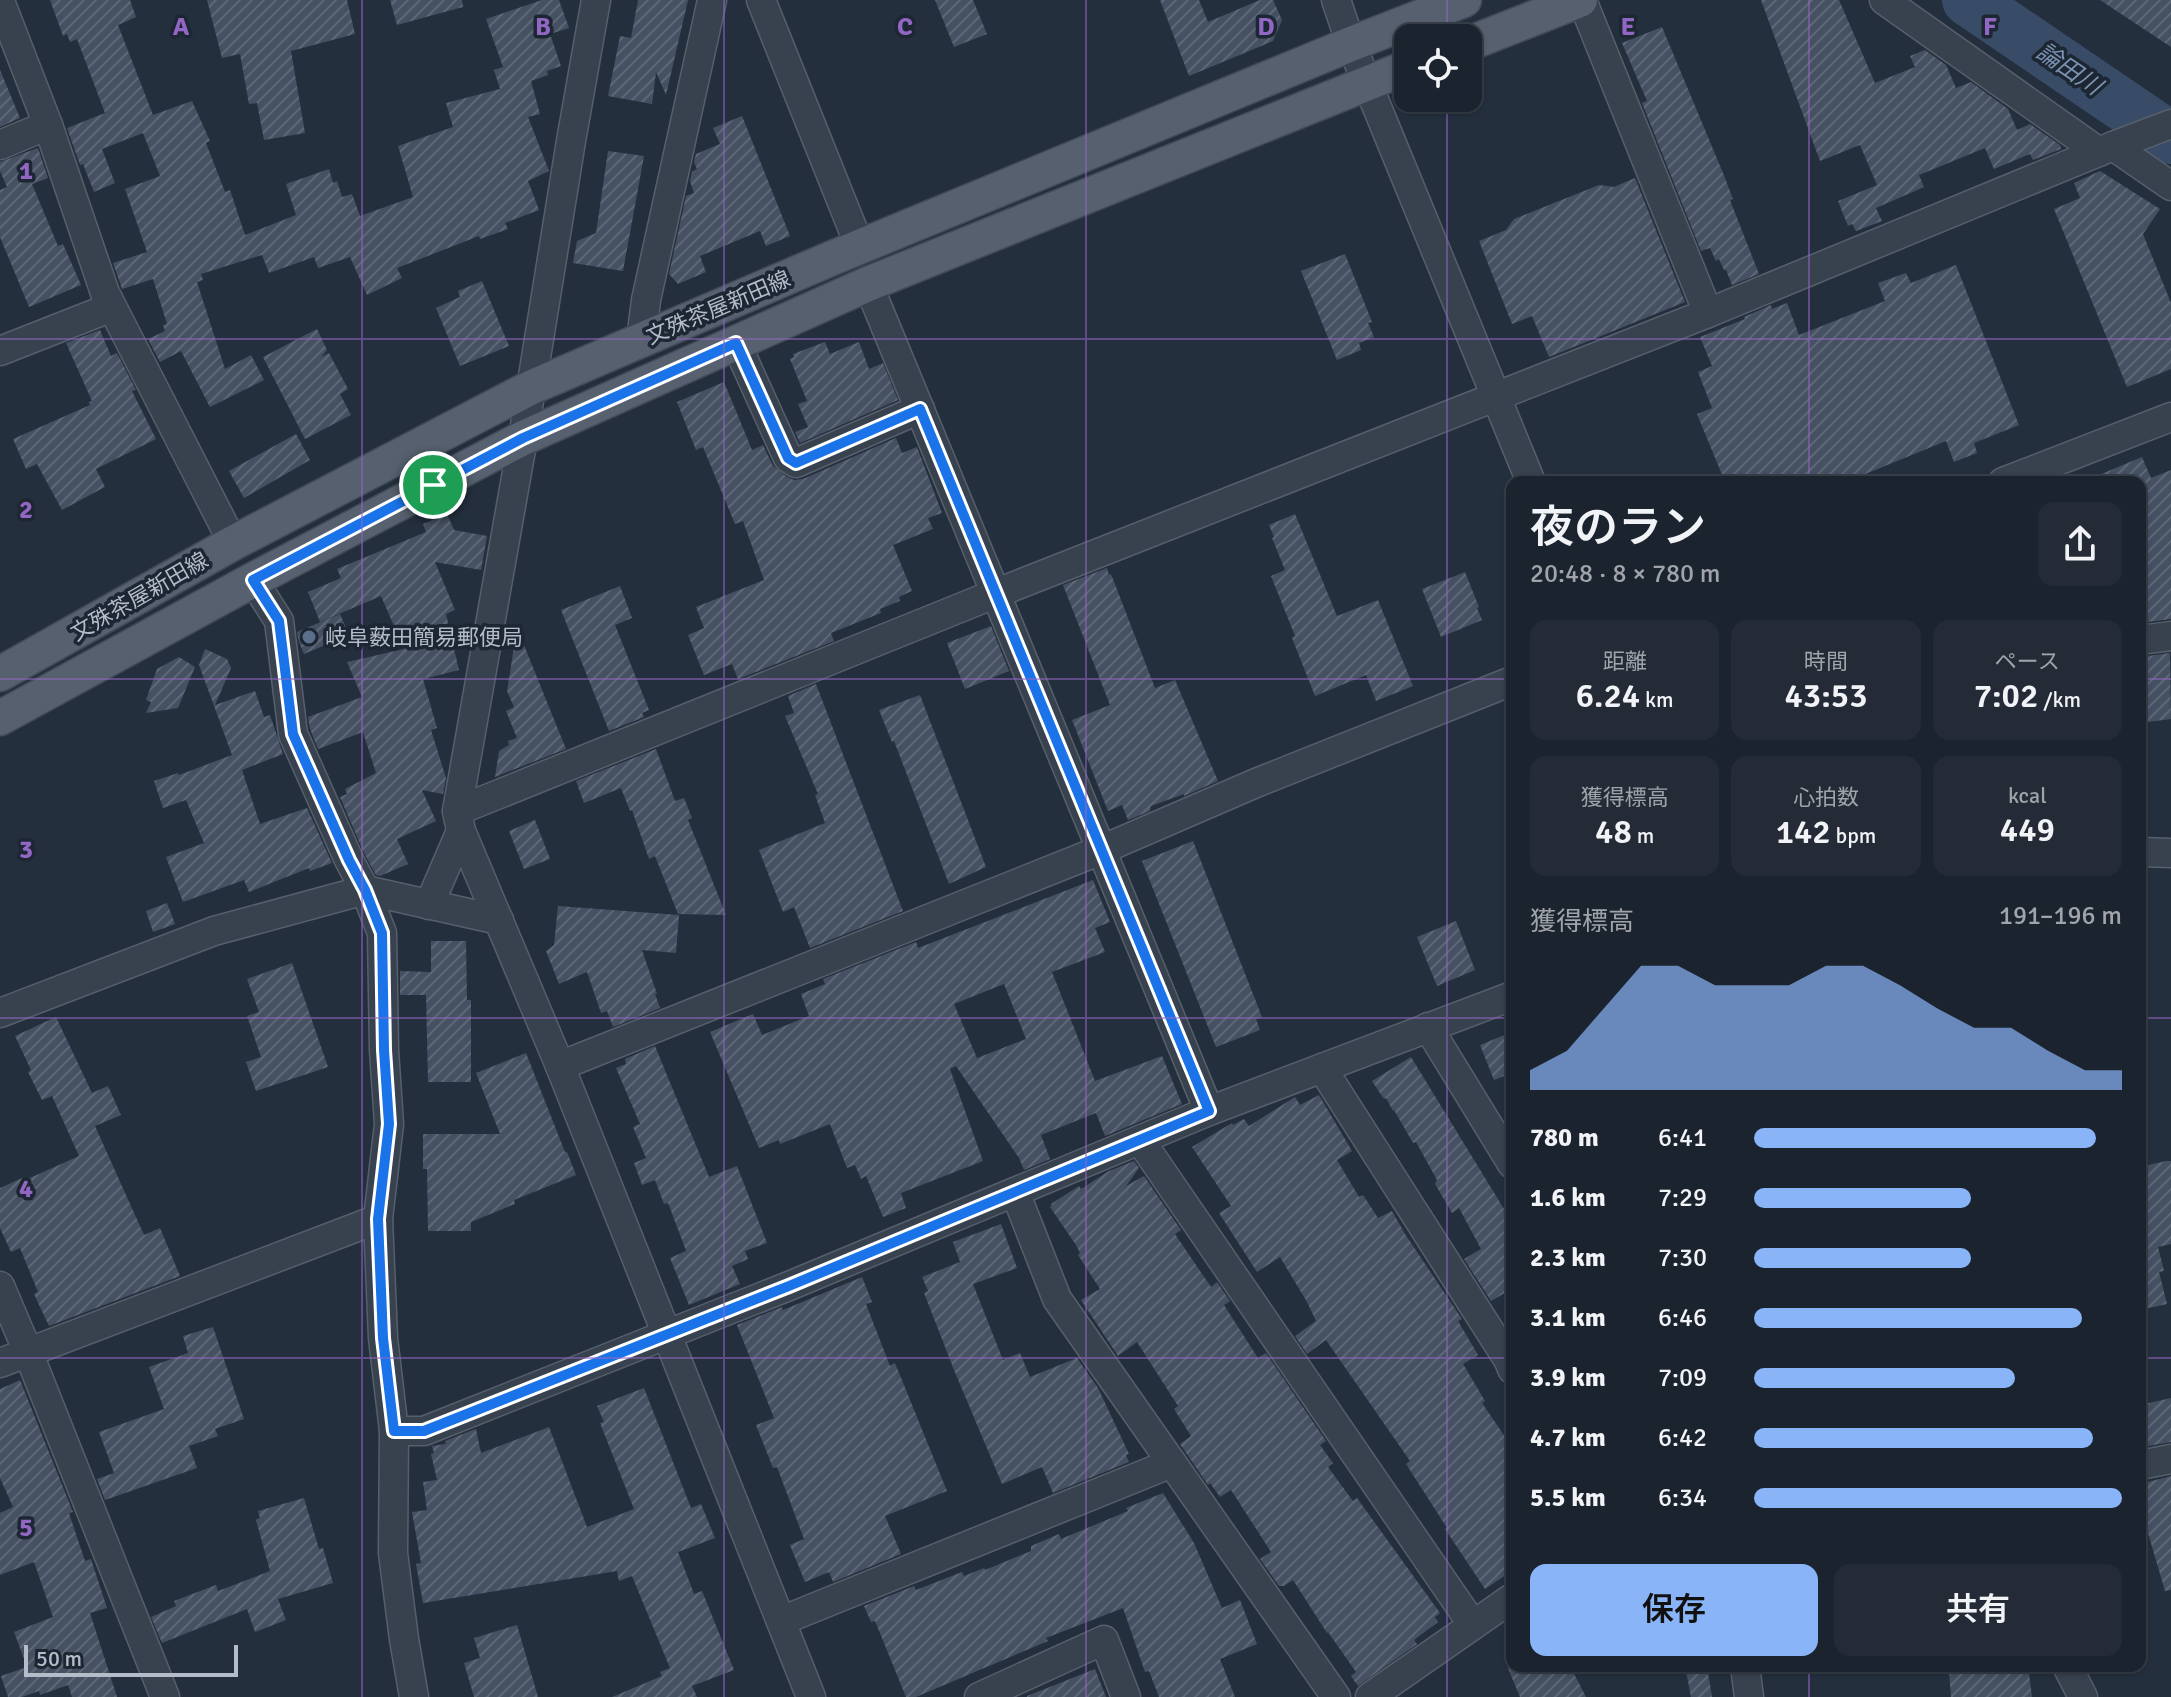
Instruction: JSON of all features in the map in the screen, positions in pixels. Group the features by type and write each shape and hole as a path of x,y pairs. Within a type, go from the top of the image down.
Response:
{"main road":[{"name":"文殊茶屋新田線","path":"0,674 233,543 532,387 860,247 1464,0"},
{"path":"1482,39 1581,0"},
{"name":"文殊茶屋新田線","path":"0,718 523,438 868,284 1394,73"}],"street":[{"path":"429,905 459,821 596,0"},
{"path":"641,340 646,300 712,0"},
{"path":"761,0 860,247"},
{"path":"1336,0 1351,44 1529,476"},
{"path":"1581,0 1708,313"},
{"path":"1884,0 2106,149 2171,186"},
{"path":"0,1 48,125 105,293 233,543"},
{"path":"459,821 997,593 1708,313 2171,124"},
{"path":"0,145 48,125"},
{"path":"868,284 1209,1111"},
{"path":"0,351 112,307"},
{"path":"736,343 788,458 796,463 920,409"},
{"path":"2019,476 2171,417"},
{"path":"253,580 279,621 293,734 382,933 389,1124 378,1219 383,1338 394,1431 393,1553 414,1697"},
{"path":"2146,639 2171,636"},
{"path":"560,1066 1101,850 1256,783 1506,683"},
{"path":"459,821 811,1697"},
{"path":"2146,852 2171,853"},
{"path":"0,1013 214,931 365,890 499,920"},
{"path":"394,1431 424,1431 789,1286 1209,1111 1506,998"},
{"path":"1428,1027 1506,1154"},
{"path":"1322,1068 1506,1356"},
{"path":"1140,1140 1473,1625"},
{"path":"1015,1192 1057,1299 1336,1697"},
{"path":"0,1363 378,1219"},
{"path":"0,1286 165,1697"},
{"path":"2146,1464 2171,1459"},
{"path":"781,1621 1172,1463"},
{"path":"1370,1697 1506,1602"},
{"path":"979,1697 1104,1640 1126,1697"},
{"path":"1746,1672 1749,1697"},
{"path":"2070,1672 2083,1697"}],"building":[{"path":"50,0 130,0 136,17 118,25 153,115 192,101 210,141 206,143 225,192 230,190 245,235 296,215 286,184 329,169 342,197 352,194 360,216 413,197 398,146 453,127 446,103 500,89 494,70 503,67 486,19 542,0 559,0 569,28 550,34 561,66 531,81 540,114 528,117 549,171 528,181 539,210 505,223 508,229 480,239 479,236 397,268 402,278 367,295 350,257 318,268 314,257 269,273 262,255 201,274 203,280 197,282 225,369 251,355 264,380 210,407 181,351 160,362 148,339 165,331 163,325 167,324 153,279 122,289 113,263 147,252 125,189 160,176 143,133 102,149 115,183 94,192 83,164 80,165 67,128 105,113 77,39 70,42 67,34 63,36"},
{"path":"207,0 347,0 355,34 291,51 305,133 264,140 257,103 249,104 240,54 222,58"},
{"path":"390,0 462,0 463,7 397,25"},
{"path":"638,0 688,0 666,95 656,72 652,104 608,96 620,36 631,38"},
{"path":"935,0 973,0 987,34 954,47"},
{"path":"1160,0 1199,0 1208,22 1260,0 1273,0 1282,20 1273,41 1189,76"},
{"path":"1761,0 1839,0 1875,83 1915,67 1910,56 1925,50 1946,65 1956,88 1971,82 2008,109 2017,130 2030,124 2060,145 2061,149 2033,160 2030,154 1994,169 1985,148 1919,175 1924,187 1876,208 1882,221 1856,231 1852,224 1848,226 1838,201 1877,185 1860,145 1820,161"},
{"path":"2100,0 2171,0 2171,47"},
{"path":"1662,27 1723,173 1733,199 1730,200 1759,274 1732,285 1726,270 1719,259 1716,261 1710,248 1701,251 1642,103 1647,101 1622,43"},
{"path":"0,70 20,118 0,127"},
{"path":"742,116 790,236 766,246 760,231 700,256 706,272 678,284 669,274 686,196 694,193 690,181 692,172 697,169 694,162 696,154 720,144 713,128"},
{"path":"38,148 48,178 32,184 58,246 63,244 81,285 29,307 0,237 0,190 7,187 0,171 0,162"},
{"path":"608,151 644,156 623,271 573,263 577,241 596,233"},
{"path":"2100,171 2160,209 2143,234 2171,303 2171,369 2127,387 2054,209 2080,198 2074,183"},
{"path":"1635,178 1685,302 1549,357 1532,316 1512,324 1479,241 1506,230 1514,219 1599,185 1614,187"},
{"path":"1345,254 1372,322 1368,323 1374,337 1359,343 1361,350 1337,360 1301,271"},
{"path":"1956,265 2019,425 1974,443 1977,453 1954,462 1946,441 1861,476 1723,476 1697,414 1712,408 1698,372 1712,366 1700,337 1771,305 1772,309 1787,303 1799,335 1885,301 1878,283 1906,273 1911,283"},
{"path":"482,281 509,346 460,366 436,308 460,297 458,291"},
{"path":"317,329 327,350 321,357 329,353 348,389 340,394 351,415 305,439 263,357"},
{"path":"100,330 111,356 117,353 156,439 96,469 105,487 62,510 37,464 26,469 13,439 90,405 92,401 66,343"},
{"path":"825,342 830,354 859,342 869,369 883,363 898,400 800,443 795,432 808,427 798,404 807,401 790,359 794,357 793,354"},
{"path":"724,382 752,450 763,445 773,466 787,477 803,479 896,438 902,453 917,447 942,513 928,518 933,529 893,545 912,591 899,597 900,601 880,609 881,613 831,633 834,641 738,679 732,664 704,675 688,635 704,628 696,607 764,580 743,521 735,524 703,447 696,450 677,402"},
{"path":"296,434 310,460 244,498 229,471"},
{"path":"2142,457 2151,478 2171,470 2171,619 2146,622 2146,476 2096,476"},
{"path":"447,514 454,530 487,536 481,570 435,562 455,610 446,614 459,670 423,679 437,728 431,730 446,778 443,794 422,790 436,821 397,839 408,864 380,876 376,875 364,853 340,797 347,794 345,789 376,773 363,732 318,749 308,717 362,697 347,662 404,649 381,596 320,622 308,592 341,578 337,569 426,532 423,524"},
{"path":"1295,514 1337,616 1378,600 1413,686 1376,701 1366,675 1315,696 1271,576 1285,570 1269,525"},
{"path":"1107,568 1155,688 1175,680 1218,781 1151,806 1150,811 1128,820 1122,805 1108,811 1072,720 1110,705 1063,585"},
{"path":"1465,572 1482,620 1441,637 1422,589"},
{"path":"620,586 632,618 615,625 649,710 642,713 644,717 609,731 561,610"},
{"path":"340,614 349,635 304,654 297,632"},
{"path":"991,626 1009,671 965,689 947,643"},
{"path":"517,628 566,749 495,777 499,751 509,745 508,741 517,738 506,711 514,707 507,691"},
{"path":"205,649 227,659 231,668 215,705 255,691 264,717 270,715 283,754 242,770 260,824 307,808 332,863 310,871 309,868 249,892 244,880 183,902 166,857 204,843 186,800 163,808 154,781 232,755 199,665"},
{"path":"2170,653 2171,719 2146,722 2146,656"},
{"path":"179,657 195,667 178,708 146,713 151,702 146,700 157,669"},
{"path":"816,684 903,911 810,948 794,907 783,912 759,850 825,823 815,795 818,794 785,716 794,713 788,696"},
{"path":"920,695 986,867 949,884 879,710"},
{"path":"656,749 675,801 684,798 692,818 688,820 726,915 678,914 655,856 649,859 621,788 584,803 576,781"},
{"path":"535,820 550,859 524,869 509,831"},
{"path":"1193,841 1262,1017 1256,1019 1260,1030 1216,1047 1142,861"},
{"path":"1093,880 1110,922 1095,928 1105,952 1052,972 1095,1081 1162,1056 1182,1104 1105,1136 1096,1113 1041,1135 1050,1159 1024,1170 956,1066 950,1069 983,1161 901,1193 906,1208 883,1217 866,1176 861,1179 855,1165 847,1168 830,1124 780,1144 779,1140 759,1148 710,1032 753,1014 762,1035 809,1016 801,994 825,984 823,979 916,942 918,948","holes":["1004,984 1026,1039 977,1058 954,1004"]},
{"path":"167,903 175,924 153,932 146,911"},
{"path":"558,906 679,915 676,953 642,950 660,1008 613,1027 607,1011 601,1013 587,972 559,984 546,951 554,945"},
{"path":"1456,921 1475,970 1437,986 1417,937"},
{"path":"431,941 466,941 467,1000 471,1000 471,1082 428,1082 426,995 400,995 400,971 431,972"},
{"path":"292,963 328,1067 256,1091 246,1062 261,1057 247,1016 259,1012 247,979"},
{"path":"56,1017 92,1093 108,1086 121,1115 95,1126 144,1235 160,1228 180,1276 49,1326 34,1294 38,1292 20,1248 11,1252 0,1228 0,1188 79,1156 52,1096 42,1100 15,1036"},
{"path":"1506,1034 1506,1075 1494,1080 1480,1045"},
{"path":"655,1046 709,1177 737,1166 767,1243 745,1251 748,1259 732,1266 740,1284 689,1305 670,1258 686,1251 668,1203 664,1204 655,1180 642,1185 634,1163 646,1158 633,1127 640,1124 616,1068 626,1064 625,1059"},
{"path":"526,1053 576,1175 514,1200 515,1204 471,1222 471,1231 428,1231 423,1134 500,1134 476,1073"},
{"path":"1411,1057 1506,1212 1506,1292 1491,1301 1464,1259 1481,1249 1459,1208 1452,1213 1416,1142 1413,1143 1372,1081"},
{"path":"1319,1095 1352,1151 1337,1160 1359,1197 1363,1195 1378,1218 1392,1211 1462,1319 1458,1321 1478,1355 1463,1364 1485,1401 1482,1403 1506,1438 1506,1575 1485,1589 1406,1464 1410,1461 1326,1340 1307,1354 1295,1336 1316,1321 1307,1302 1280,1257 1257,1272 1219,1213 1231,1206 1192,1147 1232,1123 1244,1119 1249,1126 1295,1097 1300,1105"},
{"path":"1134,1161 1139,1168 1126,1186 1144,1176 1181,1230 1175,1234 1211,1287 1217,1282 1230,1301 1224,1305 1258,1358 1266,1353 1326,1441 1320,1445 1333,1463 1328,1467 1353,1501 1357,1498 1440,1613 1435,1617 1438,1622 1414,1640 1417,1644 1358,1686 1351,1676 1356,1672 1293,1580 1279,1586 1260,1559 1271,1552 1231,1490 1220,1497 1180,1444 1191,1436 1174,1409 1178,1406 1137,1342 1118,1356 1081,1300 1100,1289 1051,1204 1079,1186 1081,1189 1109,1171"},
{"path":"2171,1161 2171,1244 2158,1247 2164,1271 2159,1272 2167,1304 2146,1309 2147,1205 2146,1166"},
{"path":"1001,1224 1017,1268 973,1284 1003,1360 1020,1353 1030,1377 1077,1358 1098,1388 1129,1454 1126,1455 1129,1462 1053,1493 1042,1467 1002,1484 924,1293 928,1291 922,1277 960,1262 953,1242"},
{"path":"862,1277 872,1302 866,1304 890,1366 895,1363 947,1491 885,1516 901,1554 833,1582 829,1572 805,1582 790,1545 804,1539 777,1467 773,1468 756,1425 774,1418 737,1325 782,1307 783,1310"},
{"path":"213,1327 244,1419 215,1429 218,1436 189,1446 197,1468 105,1500 97,1479 114,1473 99,1432 164,1409 149,1367 188,1353 183,1336"},
{"path":"20,1380 73,1512 69,1513 85,1561 91,1559 107,1608 90,1613 117,1697 72,1697 68,1685 40,1695 39,1691 22,1697 8,1697 1,1676 27,1667 14,1632 53,1617 34,1562 0,1575 0,1513 13,1507 0,1478 0,1389"},
{"path":"644,1388 691,1508 701,1504 715,1538 678,1552 694,1594 702,1591 734,1670 692,1686 697,1697 612,1697 662,1676 660,1672 670,1668 632,1576 619,1581 617,1571 423,1603 416,1564 421,1563 412,1512 427,1510 423,1482 437,1480 432,1446 446,1444 445,1441 476,1429 481,1453 549,1427 587,1527 634,1509 600,1423 604,1422 597,1406"},
{"path":"2171,1398 2171,1442 2146,1446 2146,1404"},
{"path":"2171,1476 2171,1590 2165,1591 2146,1526 2146,1482"},
{"path":"1163,1493 1194,1543 1222,1608 1240,1600 1257,1644 1220,1659 1235,1697 1159,1697 1149,1671 1145,1672 1123,1608 1046,1638 1048,1641 916,1697 906,1697 875,1621 871,1622 864,1606 914,1586 916,1590 962,1572 964,1576 985,1570 1031,1551 1031,1546 1059,1534 1061,1539"},
{"path":"304,1498 333,1583 278,1599 286,1620 255,1632 247,1609 162,1643 151,1617 176,1606 174,1601 216,1585 218,1591 270,1571 256,1520 260,1518 258,1511"},
{"path":"517,1625 538,1697 474,1697 464,1663 480,1658 474,1638"},
{"path":"1095,1669 1106,1697 1027,1697 1027,1696"},
{"path":"1510,1672 1573,1672 1586,1697 1520,1697"},
{"path":"1686,1672 1708,1672 1712,1697 1691,1697"},
{"path":"1949,1672 2029,1672 2032,1697 1951,1697"}],"waterway":[{"name":"論田川","path":"1968,0 2171,138"}],"place":[{"name":"岐阜薮田簡易郵便局","path":"309,637"}],"route":[{"path":"736,343 788,458 796,463 920,409 1209,1111 789,1286 424,1431 394,1431 383,1338 378,1219 389,1124 382,933 293,734 279,621 253,580 433,485 523,438 736,343"}]}
